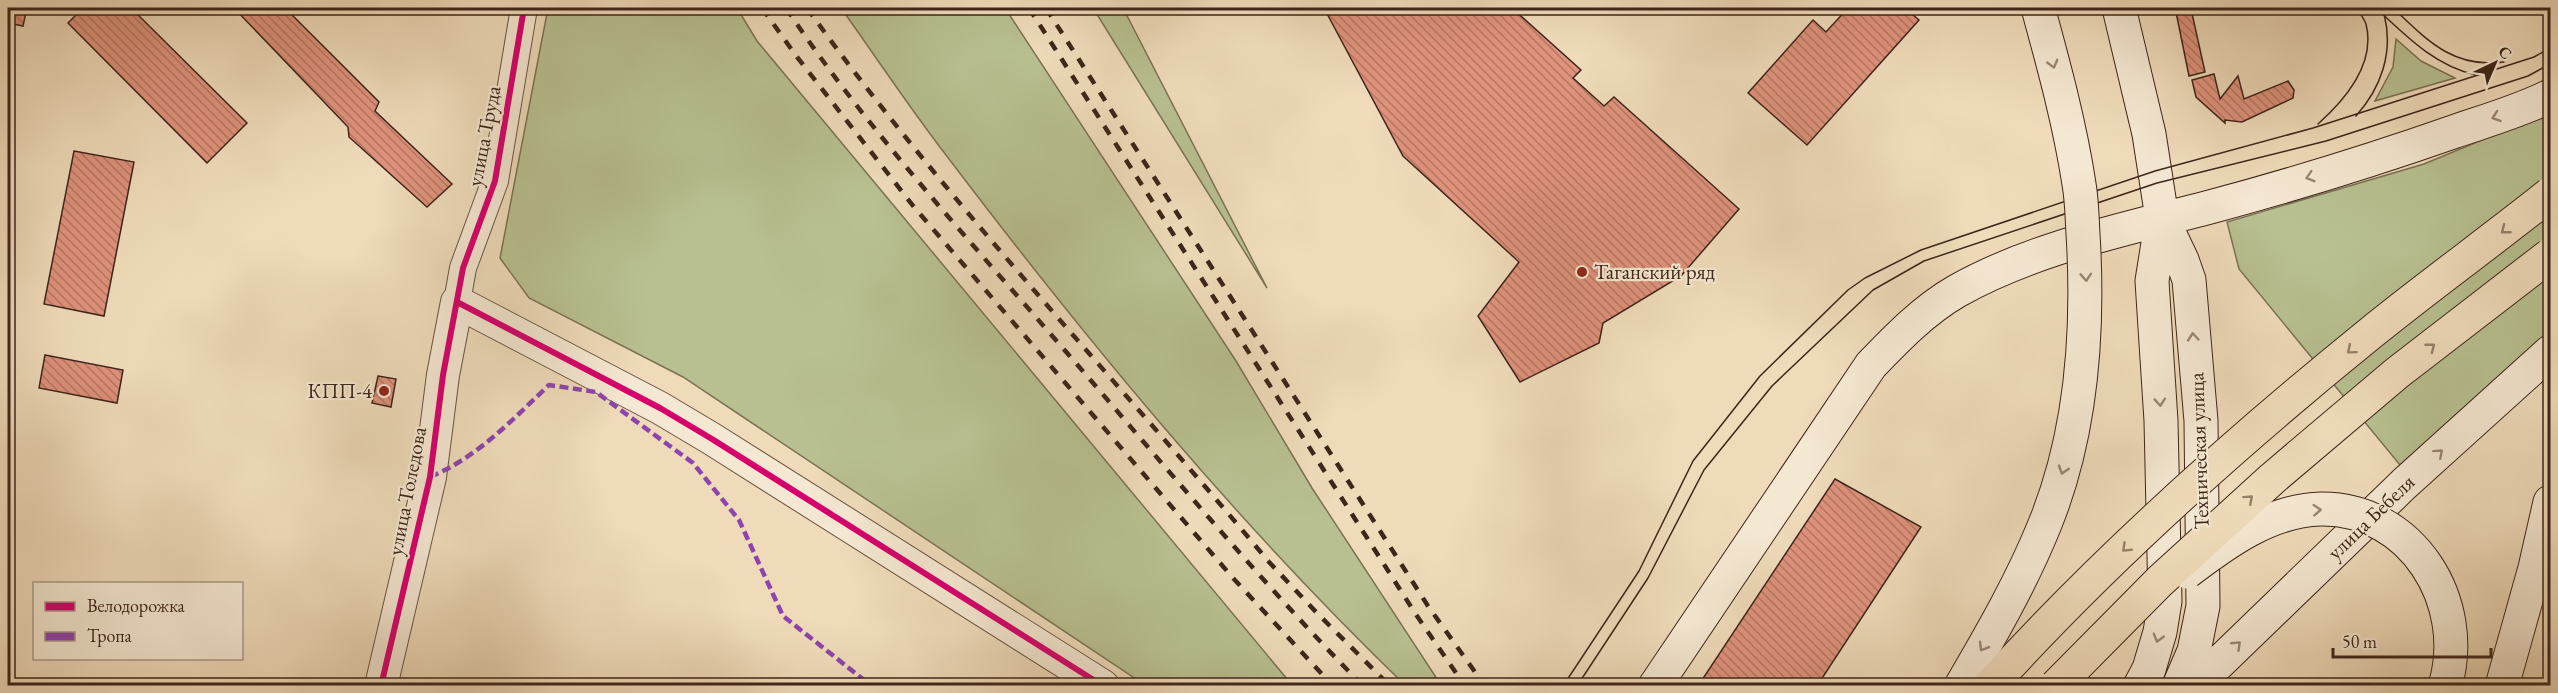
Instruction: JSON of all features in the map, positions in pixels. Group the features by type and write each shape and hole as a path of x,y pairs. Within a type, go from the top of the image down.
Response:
{"main road":[{"path":"1962,686 2016,590 2046,523 2066,460 2080,384 2087,290 2080,185 2060,87 2038,8"},
{"name":"Техническая улица","path":"2119,8 2149,134 2162,218 2189,280 2200,421 2203,606 2194,651 2179,686"},
{"path":"1655,686 1871,365 1898,337 1957,291 1998,272 2059,249 2162,218 2211,207 2413,146 2550,96"},
{"path":"1990,686 2127,547 2242,442 2367,336 2550,194"},
{"name":"Техническая улица","path":"2140,686 2160,632 2165,601 2162,421 2152,281 2162,218"},
{"path":"2056,686 2160,581 2273,478 2397,373 2550,255"},
{"name":"улица Бебеля","path":"2195,686 2404,484 2550,352"},
{"path":"2502,686 2543,559 2550,502"},
{"path":"2107,634 2213,552 2250,529 2286,514 2321,509 2357,513 2392,529 2415,549 2436,579 2447,610 2451,648 2445,686"}],"street":[{"name":"улица Труда","path":"457,302 463,268 495,181 524,8"},
{"name":"улица Толедова","path":"381,686 430,477 443,375 457,302"},
{"path":"457,302 660,408 712,438 1103,686"}],"green space":[{"path":"548,8 737,8 757,41 1292,685 1145,685 683,377 529,298 500,258"},
{"path":"841,8 1005,8 1236,361 1312,488 1441,685 1405,685 1282,560 1223,495 1109,362 999,225 919,119"},
{"path":"1093,8 1123,8 1267,288"},
{"path":"2396,39 2421,61 2455,78 2375,101 2393,67"},
{"path":"2550,112 2550,330 2400,465 2239,269 2227,222 2424,164"}],"building":[{"path":"8,8 27,8 23,26 8,23"},
{"path":"83,8 131,8 247,123 207,163 68,23"},
{"path":"234,8 285,8 379,102 375,111 452,184 427,207 349,137 348,127"},
{"path":"1324,8 1512,8 1581,70 1573,78 1604,106 1614,97 1739,209 1681,276 1603,323 1599,343 1520,382 1478,316 1519,262 1403,156"},
{"path":"1848,8 1905,8 1919,20 1807,145 1748,93 1813,20 1826,32"},
{"path":"2191,9 2205,72 2189,76 2176,12"},
{"path":"2214,74 2220,99 2238,76 2244,99 2288,81 2294,90 2293,98 2242,122 2225,120 2225,123 2196,97 2192,80"},
{"path":"74,151 134,162 104,316 44,304"},
{"path":"45,355 123,370 117,403 39,388"},
{"name":"КПП-4","path":"378,376 396,379 391,407 372,403"},
{"path":"1835,479 1921,527 1817,686 1698,686"}],"tram line":[{"path":"2318,124 2348,92 2356,80 2367,53 2366,24 2357,8"},
{"path":"2376,8 2422,49 2447,65 2476,75"},
{"path":"2393,8 2442,50 2470,61 2504,62"},
{"path":"2356,116 2372,94 2383,69 2387,42 2384,14"},
{"path":"1563,686 1639,571 1693,461 1760,376 1848,290 1865,278 1921,250 2155,171 2313,128 2534,57 2550,48"},
{"path":"1577,686 1648,578 1704,470 1772,386 1873,290 1924,261 2157,183 2326,141 2528,76 2550,64"}],"railway":[{"path":"762,8 797,57 914,207 1233,578 1333,686"},
{"path":"786,8 851,98 921,185 1250,564 1363,686"},
{"path":"807,8 917,151 1033,289 1269,562 1390,686"},
{"path":"1029,8 1415,613 1465,686"},
{"path":"1046,8 1428,606 1485,686"}],"marked path":[{"path":"430,477 464,459 479,448 549,385 596,392 693,463 739,520 783,616 864,680 879,686"}],"cycle path":[{"path":"381,686 430,477 443,375 463,268 495,181 524,8"},
{"path":"457,302 660,408 1103,686"}],"place":[{"name":"Таганский ряд","path":"1582,272"},
{"name":"КПП-4","path":"384,391"}]}
